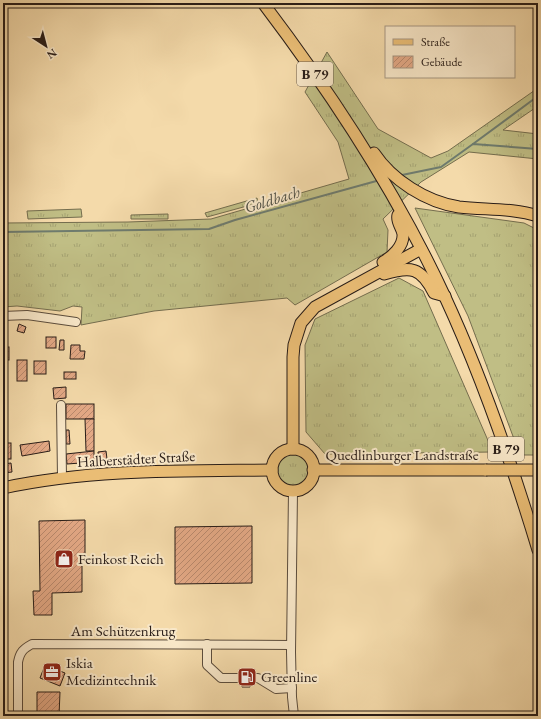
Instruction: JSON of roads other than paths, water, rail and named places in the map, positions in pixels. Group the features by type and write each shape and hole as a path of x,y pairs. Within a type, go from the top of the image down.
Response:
{"main road":[{"name":"B 79","path":"263,3 342,115 352,120 379,168 390,194 399,208 445,296 473,362 507,452 538,550"},
{"path":"379,168 422,194 449,204 514,210 538,216"},
{"path":"370,278 374,267 394,254 402,240 403,233 397,218 399,208"},
{"path":"293,449 293,357 296,339 301,323 315,307 421,249"},
{"path":"370,278 398,270 412,270 425,277 434,293 445,296"},
{"path":"293,449 306,454 311,461 313,470 309,483 302,488 293,491 282,488 278,485 272,470 274,461 280,454 293,449"},
{"name":"Halberstädter Straße","path":"3,488 62,478 146,471 272,470"},
{"name":"Quedlinburger Landstraße","path":"313,470 538,470"}],"street":[{"path":"3,316 27,315 76,322"},
{"path":"61,405 62,478"},
{"path":"293,491 291,644 294,716"},
{"name":"Am Schützenkrug","path":"18,716 18,662 20,653 32,644 291,644"},
{"path":"207,644 207,665 221,678 258,678 276,689 292,688"}],"waterway":[{"path":"473,144 538,96"},
{"name":"Goldbach","path":"402,175 441,167 473,144 538,149"},
{"name":"Goldbach","path":"3,232 209,229 235,220 380,180"}],"place":[{"name":"Feinkost Reich","path":"64,559"},
{"name":"Iskia Medizintechnik","path":"52,672"},
{"name":"Greenline","path":"247,677"}]}
